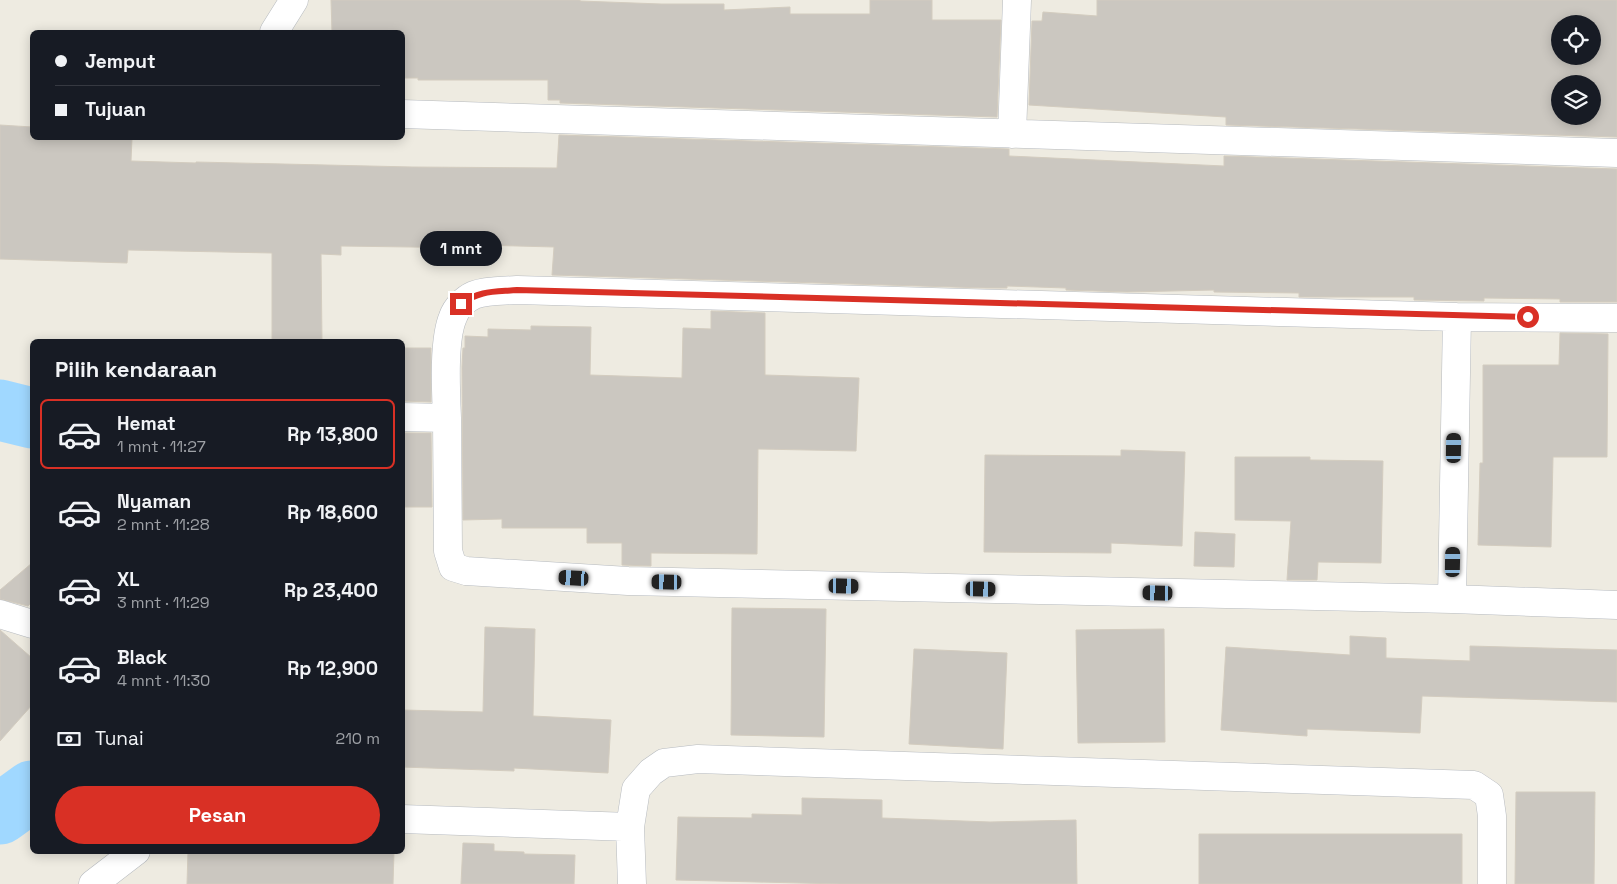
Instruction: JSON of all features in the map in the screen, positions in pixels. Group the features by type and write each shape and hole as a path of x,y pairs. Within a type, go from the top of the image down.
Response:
{"street":[{"path":"275,30 294,0"},
{"path":"1012,134 1017,0"},
{"path":"405,114 1617,153"},
{"path":"1617,318 1457,316 517,290 487,292 473,296 461,304 453,316 448,335 446,382 448,551 453,567 466,571 628,581 1452,599 1617,605"},
{"path":"1452,599 1457,316"},
{"path":"405,418 447,418"},
{"path":"0,614 30,623"},
{"path":"632,884 630,827 636,789 651,772 664,763 698,759 1474,785 1489,795 1492,816 1492,884"},
{"path":"405,820 630,827"},
{"path":"93,884 132,854"}],"building":[{"path":"331,0 580,0 661,4 724,4 724,10 790,7 790,14 870,14 870,0 932,0 932,20 1001,20 997,117 560,103 560,100 548,100 548,80 418,80 418,78 405,78 405,30 332,30"},
{"path":"1097,0 1617,0 1617,137 1226,125 1226,117 1029,105 1032,21 1042,21 1043,12 1097,16"},
{"path":"0,125 30,127 30,140 132,140 131,161 196,163 557,168 559,135 1009,149 1009,156 1224,166 1224,156 1617,169 1617,302 1560,302 1560,299 1484,298 1484,301 1414,300 1414,297 1299,297 1299,293 1214,292 1214,290 1127,292 1007,286 1007,288 986,288 552,275 554,247 480,245 480,248 341,246 341,255 321,254 322,339 272,339 272,253 128,250 127,263 0,259"},
{"path":"711,311 765,313 765,375 859,378 856,451 758,449 757,554 651,553 651,566 622,565 622,543 587,543 587,528 502,528 502,519 463,520 462,367 465,336 488,337 488,329 531,330 531,326 591,327 590,375 682,378 683,328 711,329"},
{"path":"1560,333 1608,334 1607,457 1553,457 1551,547 1478,545 1480,463 1483,463 1483,365 1559,365"},
{"path":"405,348 431,348 431,402 405,401"},
{"path":"405,433 431,433 432,507 405,507"},
{"path":"1121,450 1185,452 1182,546 1111,543 1111,553 984,552 985,455 1121,456"},
{"path":"1235,457 1310,457 1310,460 1383,461 1381,563 1318,562 1317,580 1287,580 1291,521 1235,520"},
{"path":"1195,532 1235,534 1234,567 1194,566"},
{"path":"30,565 30,604 28,606 0,599 0,590"},
{"path":"732,608 826,609 824,737 731,735"},
{"path":"485,627 535,629 533,716 611,720 608,773 514,768 514,771 405,767 405,710 483,712"},
{"path":"1164,629 1165,742 1078,743 1076,630"},
{"path":"0,630 30,656 30,707 0,741"},
{"path":"1350,636 1386,638 1386,658 1470,661 1470,646 1617,650 1617,702 1422,696 1420,733 1307,729 1307,736 1221,730 1226,647 1350,655"},
{"path":"914,649 1007,653 1003,749 909,744"},
{"path":"1516,792 1595,792 1594,884 1515,884"},
{"path":"802,798 882,800 882,818 990,822 1076,820 1077,884 841,884 676,880 678,817 752,818 752,814 802,815"},
{"path":"1199,834 1462,834 1462,884 1199,884"},
{"path":"463,843 494,844 494,851 524,852 524,854 575,855 574,884 461,884"},
{"path":"188,854 394,854 393,884 187,884"}],"waterway":[{"path":"0,410 30,418"},
{"path":"0,814 30,792"}],"route":[{"path":"461,304 473,296 487,292 517,290 1418,316 1528,317"}]}
